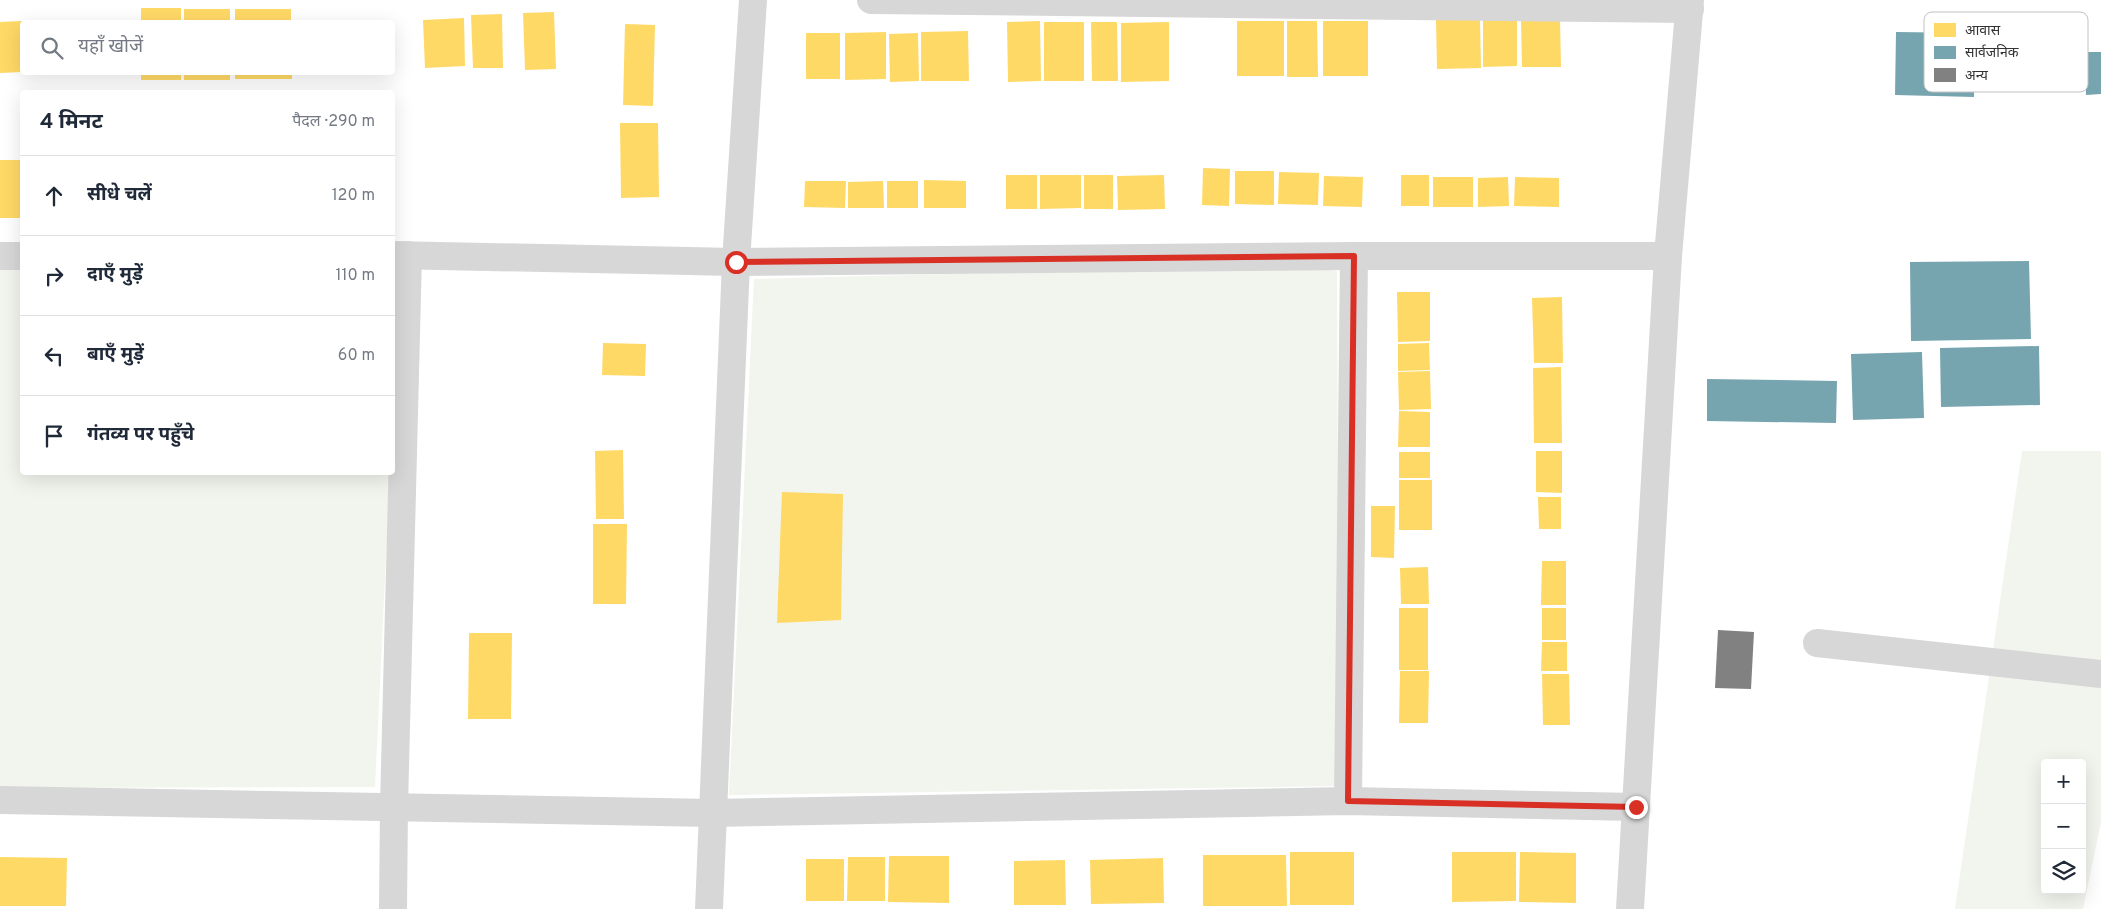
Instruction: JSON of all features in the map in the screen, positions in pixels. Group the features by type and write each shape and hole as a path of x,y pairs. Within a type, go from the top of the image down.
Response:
{"street":[{"path":"709,909 736,262 753,0"},
{"path":"871,0 1690,4 1668,256 1630,909"},
{"path":"393,909 400,255 736,262 1354,256 1668,256"},
{"path":"0,256 20,256"},
{"path":"1348,801 1354,256"},
{"path":"1817,643 2101,674"},
{"path":"0,800 712,813 1348,801 1636,807"}],"shaded area":[{"path":"1299,265 1337,271 1339,786 729,795 754,279"},
{"path":"0,268 20,268 20,475 390,475 375,787 0,788"},
{"path":"2022,451 2101,451 2101,822 2083,909 1955,909"}],"building: आवास":[{"path":"141,8 181,8 181,20 141,20"},
{"path":"184,9 230,9 230,20 184,20"},
{"path":"235,9 291,9 291,20 235,20"},
{"path":"554,12 556,69 525,70 523,13"},
{"path":"502,14 503,68 473,68 471,15"},
{"path":"464,18 465,66 425,68 423,20"},
{"path":"1436,19 1480,19 1481,68 1437,69"},
{"path":"1560,19 1561,67 1522,67 1521,20"},
{"path":"1483,20 1517,20 1517,66 1483,67"},
{"path":"20,21 20,72 0,73 0,22"},
{"path":"1040,21 1041,81 1008,82 1007,22"},
{"path":"1237,21 1284,21 1284,76 1237,76"},
{"path":"1287,21 1317,21 1318,77 1287,77"},
{"path":"1323,21 1368,21 1368,76 1323,76"},
{"path":"1044,22 1084,22 1084,81 1044,81"},
{"path":"1091,22 1117,22 1118,81 1092,81"},
{"path":"1169,22 1169,81 1121,82 1121,23"},
{"path":"625,24 655,25 653,106 623,105"},
{"path":"968,31 969,81 921,81 921,32"},
{"path":"886,32 886,79 845,80 845,33"},
{"path":"806,33 840,33 840,79 806,79"},
{"path":"918,33 919,81 890,82 889,34"},
{"path":"141,75 181,75 181,80 141,80"},
{"path":"184,75 230,75 230,80 184,80"},
{"path":"235,75 292,75 292,79 235,79"},
{"path":"620,123 658,123 659,197 621,198"},
{"path":"0,160 20,160 20,218 0,218"},
{"path":"1203,168 1230,169 1229,206 1202,205"},
{"path":"1235,171 1274,171 1274,205 1235,204"},
{"path":"1279,172 1319,173 1318,205 1278,204"},
{"path":"1006,175 1037,175 1037,209 1006,209"},
{"path":"1040,175 1081,175 1081,208 1040,209"},
{"path":"1084,175 1113,175 1113,209 1084,209"},
{"path":"1164,175 1165,209 1118,210 1117,176"},
{"path":"1401,175 1429,175 1429,206 1401,206"},
{"path":"1324,176 1363,177 1362,207 1323,206"},
{"path":"1433,177 1473,177 1473,207 1433,207"},
{"path":"1508,177 1509,206 1478,207 1478,178"},
{"path":"1515,177 1559,178 1559,207 1514,206"},
{"path":"924,180 966,181 966,208 924,208"},
{"path":"805,181 846,181 845,208 804,207"},
{"path":"883,181 884,208 848,208 848,182"},
{"path":"887,181 918,181 918,208 887,208"},
{"path":"1397,292 1430,292 1430,341 1398,342"},
{"path":"1562,297 1563,363 1534,363 1532,298"},
{"path":"603,343 646,344 645,376 602,375"},
{"path":"1429,343 1430,370 1398,371 1398,344"},
{"path":"1561,367 1562,443 1534,443 1533,368"},
{"path":"1430,371 1431,409 1399,410 1398,372"},
{"path":"1399,411 1430,412 1430,447 1398,447"},
{"path":"623,450 624,519 596,519 595,451"},
{"path":"1536,451 1562,451 1562,493 1536,492"},
{"path":"1399,452 1430,452 1430,478 1399,478"},
{"path":"1399,480 1432,480 1432,530 1399,530"},
{"path":"782,492 843,494 841,620 777,623"},
{"path":"1538,497 1561,497 1561,529 1539,529"},
{"path":"1371,506 1395,506 1394,558 1371,557"},
{"path":"593,524 627,524 626,604 593,604"},
{"path":"1542,561 1566,561 1566,605 1541,605"},
{"path":"1428,567 1429,604 1401,604 1400,568"},
{"path":"1399,608 1428,608 1428,670 1399,670"},
{"path":"1542,608 1566,608 1566,640 1542,640"},
{"path":"469,633 512,633 511,719 468,719"},
{"path":"1542,642 1567,642 1567,671 1541,671"},
{"path":"1400,671 1429,671 1428,723 1399,723"},
{"path":"1542,674 1569,674 1570,725 1543,725"},
{"path":"1290,852 1354,852 1354,905 1290,905"},
{"path":"1452,852 1516,852 1516,901 1452,902"},
{"path":"1520,852 1576,853 1576,903 1519,902"},
{"path":"1203,855 1286,855 1287,906 1203,906"},
{"path":"889,856 949,856 949,903 888,902"},
{"path":"0,857 67,858 66,906 0,906"},
{"path":"848,857 885,857 885,901 847,901"},
{"path":"1163,858 1164,903 1091,904 1090,860"},
{"path":"806,859 844,859 844,901 806,901"},
{"path":"1065,860 1066,905 1014,905 1014,861"}],"building: सार्वजनिक":[{"path":"1896,32 1924,32 1924,92 1974,92 1974,97 1895,95"},
{"path":"2088,52 2101,52 2101,94 2086,95 2086,92 2088,92"},
{"path":"2029,261 2031,339 1911,341 1910,262"},
{"path":"2039,346 2040,405 1941,407 1940,348"},
{"path":"1922,352 1924,418 1853,420 1851,354"},
{"path":"1707,379 1837,381 1836,423 1707,421"}],"building: अन्य":[{"path":"1718,630 1754,632 1751,689 1715,688"}],"route":[{"path":"736,262 1354,256 1348,801 1636,807"}]}
